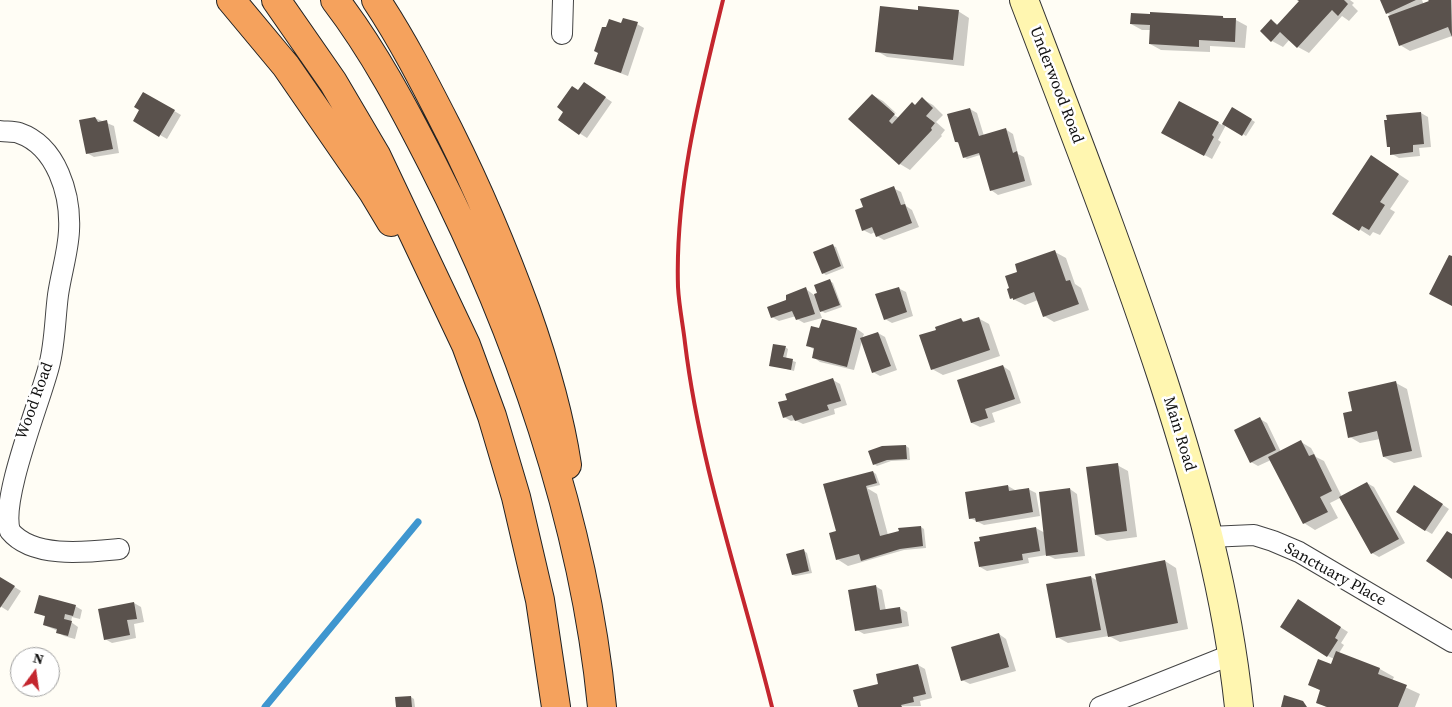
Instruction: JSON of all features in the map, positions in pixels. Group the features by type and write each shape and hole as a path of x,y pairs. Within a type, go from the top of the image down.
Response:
{"highway":[{"path":"231,0 286,66 373,192 466,345"},
{"path":"276,0 333,82 376,155 466,345 492,416 516,497 540,600 556,707"},
{"path":"335,0 349,18 404,108 461,219 506,329 532,399 561,490 592,631 602,707"},
{"path":"376,0 418,71 477,188 505,254 552,386 560,420 567,465 572,536"}],"main road":[{"name":"Underwood Road","path":"1024,0 1088,169"},
{"name":"Main Road","path":"1088,169 1130,281 1180,432 1209,537 1233,654 1239,707"}],"street":[{"path":"562,34 563,0"},
{"name":"Wood Road","path":"0,131 19,133 40,145 55,166 68,199 69,232 60,281 50,364 8,477 4,498 4,518 10,532 27,544 53,551 71,553 119,550"},
{"name":"Sanctuary Place","path":"1209,537 1254,535 1273,540 1300,552 1452,642"},
{"path":"1100,707 1233,654"}],"building":[{"path":"1297,0 1344,0 1348,4 1338,16 1332,10 1297,48 1280,32 1271,42 1260,31 1271,19 1277,25 1299,1"},
{"path":"1380,0 1416,0 1386,14"},
{"path":"1428,0 1451,0 1452,37 1448,27 1399,46 1388,16"},
{"path":"880,6 918,10 918,6 959,10 953,60 875,52"},
{"path":"1150,12 1236,18 1235,42 1199,40 1199,47 1149,44 1150,25 1130,24 1131,13 1150,14"},
{"path":"623,18 638,22 621,73 594,64 598,53 594,51 602,27 606,27 609,19 621,23"},
{"path":"584,82 606,97 579,135 558,120 563,112 557,107 572,86 578,90"},
{"path":"143,92 175,110 159,137 133,121 139,110 134,107"},
{"path":"872,94 895,114 889,121 892,124 912,102 915,105 922,97 933,108 926,116 935,123 931,128 932,130 899,165 848,119"},
{"path":"1179,101 1219,122 1204,156 1161,133"},
{"path":"1232,107 1252,119 1242,136 1222,124"},
{"path":"970,108 979,136 1006,128 1013,153 1017,151 1025,181 990,191 979,153 963,158 958,142 955,142 947,114"},
{"path":"1421,112 1424,144 1413,145 1413,152 1390,155 1390,147 1387,147 1384,120 1387,120 1386,115"},
{"path":"95,117 98,122 107,120 113,149 86,154 79,120"},
{"path":"1371,155 1399,174 1380,202 1385,205 1369,230 1362,226 1359,231 1332,214"},
{"path":"894,186 901,205 905,204 912,223 876,237 872,227 862,231 855,210 863,207 860,199"},
{"path":"833,244 841,266 822,274 813,252"},
{"path":"1055,250 1066,281 1070,280 1079,304 1043,317 1034,292 1013,300 1013,298 1010,299 1005,276 1017,272 1015,264"},
{"path":"1449,255 1452,256 1452,306 1429,294"},
{"path":"830,279 840,305 820,312 814,294 817,293 814,285"},
{"path":"806,287 815,314 796,320 792,311 771,318 767,307 786,300 786,295"},
{"path":"899,287 907,312 884,320 875,294"},
{"path":"979,317 990,350 931,370 919,335 936,330 935,327 961,318 963,322"},
{"path":"822,319 857,328 847,367 812,358 814,348 806,346 811,326 819,328"},
{"path":"878,332 891,366 872,373 860,338"},
{"path":"773,344 786,346 783,357 793,359 791,370 769,366"},
{"path":"1003,365 1015,399 985,409 988,418 971,423 957,380"},
{"path":"833,378 841,401 827,405 829,410 795,421 792,415 783,418 778,402 787,400 785,394"},
{"path":"1396,381 1412,451 1383,457 1377,431 1348,438 1343,413 1352,411 1348,392"},
{"path":"1260,417 1276,450 1250,463 1234,430"},
{"path":"1301,440 1309,456 1314,454 1332,491 1320,497 1328,512 1303,524 1268,457"},
{"path":"906,445 907,459 887,460 873,465 868,451 882,446"},
{"path":"1118,463 1127,531 1095,535 1086,467"},
{"path":"873,471 877,483 866,486 880,536 899,531 898,528 921,526 923,546 900,549 861,561 859,554 836,560 829,533 836,531 823,484"},
{"path":"1367,482 1399,539 1371,554 1339,497"},
{"path":"1008,485 1009,491 1029,488 1033,512 976,522 975,518 969,519 965,492"},
{"path":"1414,485 1443,504 1425,531 1396,512"},
{"path":"1070,488 1078,552 1046,556 1039,492"},
{"path":"1036,527 1040,551 1022,554 1023,560 979,567 974,542 980,541 979,537"},
{"path":"1447,531 1452,534 1452,579 1426,561"},
{"path":"804,549 809,571 792,575 786,554"},
{"path":"1165,560 1178,623 1108,637 1095,574"},
{"path":"1091,576 1101,630 1056,638 1046,584"},
{"path":"0,577 15,586 0,608"},
{"path":"876,585 880,610 900,607 902,623 855,631 848,590"},
{"path":"39,595 76,605 73,616 65,614 64,619 72,621 68,636 56,633 57,629 43,625 45,616 34,613"},
{"path":"1298,599 1341,627 1335,638 1338,640 1327,657 1280,627"},
{"path":"134,602 137,619 127,620 130,635 104,640 98,609"},
{"path":"999,633 1009,667 961,681 951,647"},
{"path":"1336,651 1380,668 1378,674 1407,685 1398,707 1327,707 1316,703 1320,690 1308,685 1318,659 1331,664"},
{"path":"918,664 926,694 913,697 914,702 901,705 902,707 858,707 853,690 878,684 876,674"},
{"path":"1284,695 1303,701 1307,707 1281,707"},
{"path":"411,696 412,707 396,707 395,697"}],"waterway":[{"path":"265,707 418,522"}],"railway":[{"path":"723,0 698,106 685,178 678,250 678,287 692,389 711,481 772,707"}]}
